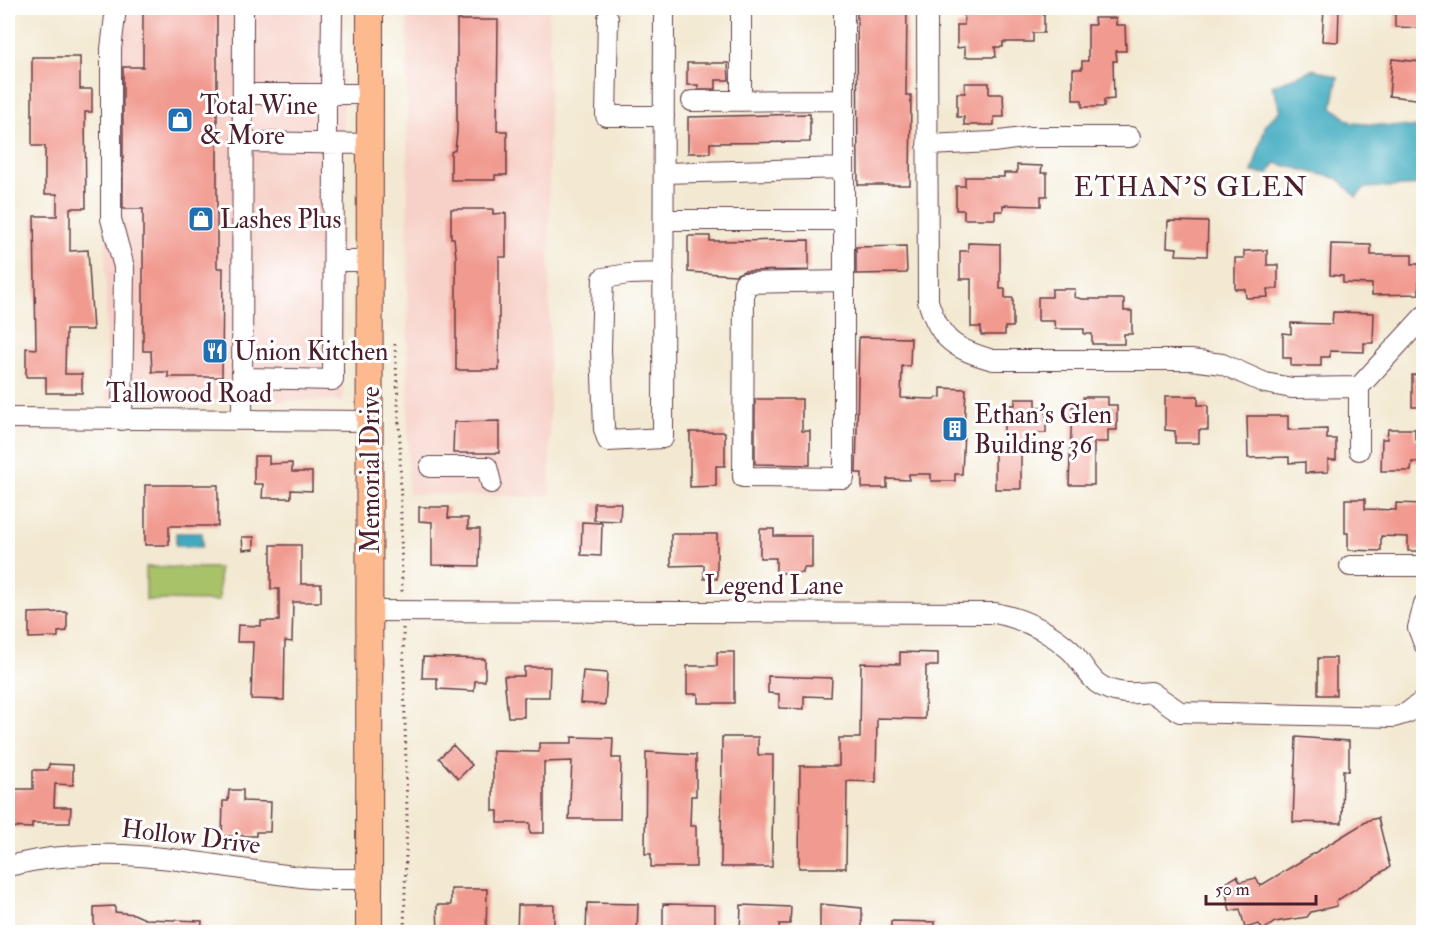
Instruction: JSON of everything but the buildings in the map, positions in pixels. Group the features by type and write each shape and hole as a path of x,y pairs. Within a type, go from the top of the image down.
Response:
{"main road":[{"name":"Memorial Drive","path":"369,933 370,8"}],"street":[{"path":"116,8 111,49 111,219 124,267 122,420"},
{"path":"242,419 243,8"},
{"path":"243,378 333,380 334,261 329,93 332,8"},
{"path":"664,8 664,273 663,438 608,441 604,429 601,349 603,278 629,274 664,273"},
{"path":"741,8 741,101"},
{"path":"844,8 844,100 844,168 844,220 844,281 844,478 743,477 744,283 844,281"},
{"path":"927,8 928,300 935,324 950,342 971,354 993,360 1191,360 1222,364 1265,383 1292,388 1359,387 1380,367 1424,316"},
{"path":"608,18 606,116 664,116"},
{"path":"243,94 371,94"},
{"path":"692,102 844,100"},
{"path":"927,145 1057,136 1130,137"},
{"path":"243,142 370,144"},
{"path":"664,173 844,168"},
{"path":"664,220 844,220"},
{"path":"334,261 371,261"},
{"path":"1359,387 1359,450"},
{"name":"Tallowood Road","path":"8,418 370,421"},
{"path":"430,467 487,467 492,483"},
{"path":"1350,566 1424,566"},
{"path":"1421,636 1424,604"},
{"name":"Legend Lane","path":"369,611 995,613 1021,618 1052,634 1072,651 1098,683 1128,695 1152,692 1180,712 1394,717 1407,713 1424,700"},
{"name":"Hollow Drive","path":"8,866 39,858 89,853 143,855 303,878 369,879"}],"path":[{"path":"395,344 400,443 407,813 404,933"}],"shaded area":[{"path":"105,8 343,8 343,401 106,402"},
{"path":"407,8 549,8 550,497 408,494"}],"green space":[{"path":"146,567 219,568 219,601 146,600"}],"water":[{"path":"1314,69 1338,77 1332,107 1352,123 1423,128 1423,185 1365,188 1356,197 1339,179 1275,163 1268,174 1252,172 1266,124 1281,110 1272,86"},
{"path":"176,533 202,533 202,547 176,546"}],"place":[{"name":"Total Wine & More","path":"180,120"},
{"name":"Lashes Plus","path":"201,219"},
{"name":"Union Kitchen","path":"215,351"},
{"name":"Ethan's Glen Building 36","path":"955,429"}],"district":[{"name":"ETHAN'S GLEN","path":"1191,187"}]}
